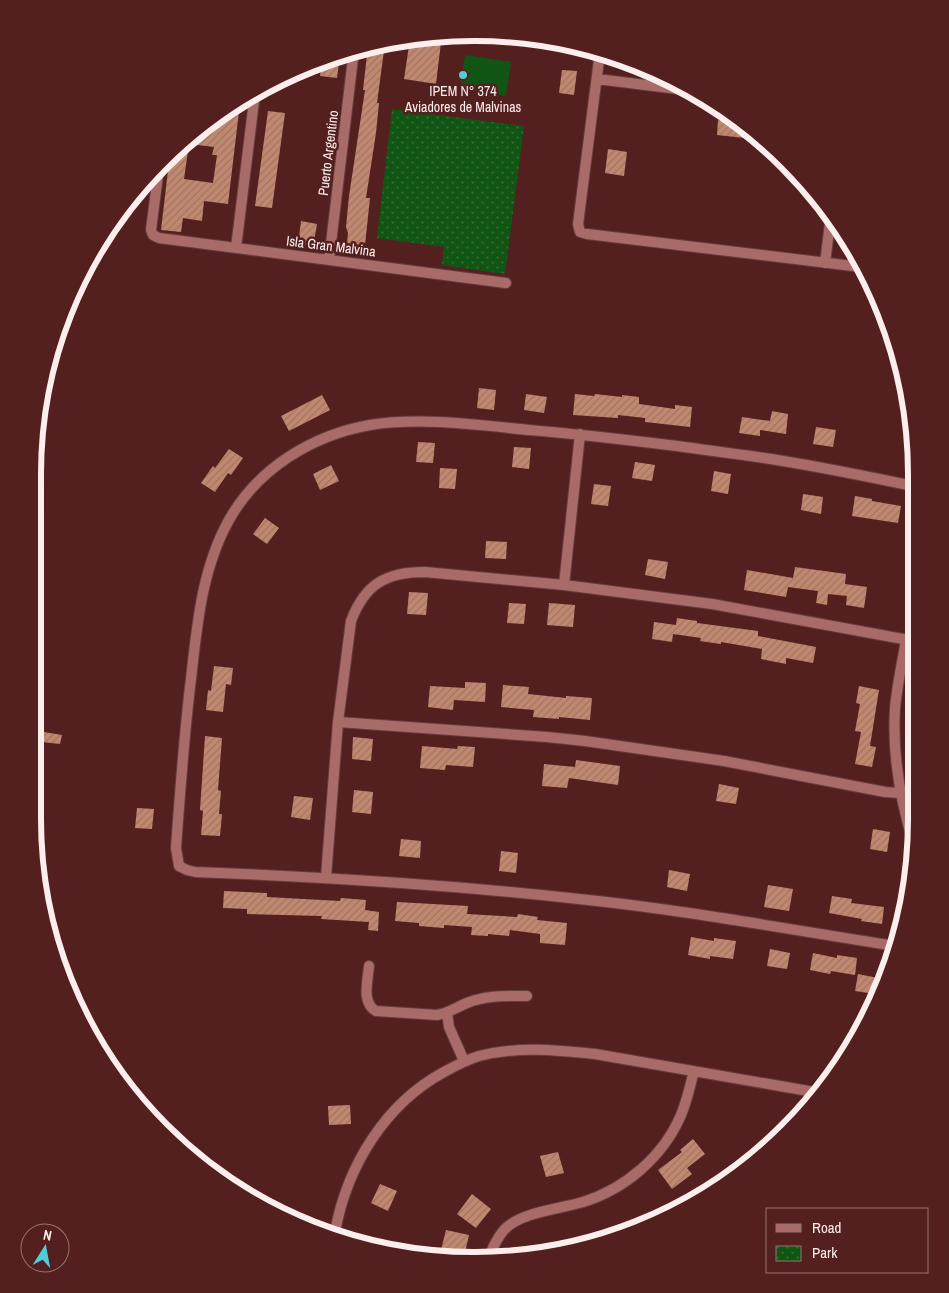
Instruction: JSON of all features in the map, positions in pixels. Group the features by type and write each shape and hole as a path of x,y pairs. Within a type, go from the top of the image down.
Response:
{"street":[{"name":"Puerto Argentino","path":"328,260 353,59"},
{"path":"599,60 578,224 580,232 854,266"},
{"path":"597,79 670,88"},
{"path":"236,248 254,102"},
{"name":"Isla Gran Malvina","path":"157,180 151,230 153,235 159,238 506,283"},
{"path":"825,263 830,227"},
{"path":"889,945 627,904 434,885 326,877 195,872 179,866 176,857 187,708 201,599 218,542 230,518 246,496 276,466 295,453 322,439 371,425 404,422 445,423 580,434 772,459 908,485"},
{"path":"564,585 580,434"},
{"path":"326,877 338,722 352,621 357,606 372,586 385,579 410,572 564,585 712,604 908,641"},
{"path":"908,649 896,700 894,721 900,794 908,821"},
{"path":"338,722 585,741 724,761 900,794"},
{"path":"370,966 367,997 370,1008 376,1011 438,1015 482,998 527,996"},
{"path":"447,1013 449,1027 464,1062"},
{"path":"336,1229 345,1194 357,1164 379,1128 394,1109 412,1092 436,1076 464,1062 496,1053 528,1049 596,1054 810,1091"},
{"path":"492,1251 505,1228 519,1220 583,1202 607,1192 628,1180 646,1165 661,1149 680,1117 694,1071"}],"green space":[{"path":"465,55 511,62 506,96 460,89"},
{"path":"392,109 524,126 505,274 442,265 444,247 377,238"},
{"path":"908,697 908,787 906,779 905,711"}],"building":[{"path":"441,43 436,84 404,79 409,47"},
{"path":"384,51 377,103 379,103 376,133 366,198 370,198 365,245 347,244 348,233 346,227 365,90 363,90 367,55"},
{"path":"339,63 337,78 320,76 321,69"},
{"path":"562,70 577,71 574,95 559,93"},
{"path":"239,111 228,204 204,201 202,221 183,218 181,232 161,230 168,168 188,150 184,179 213,183 217,155 212,155 214,147 194,145"},
{"path":"268,111 285,113 272,208 255,206"},
{"path":"718,120 724,121 747,138 717,135"},
{"path":"608,149 627,152 624,176 605,173"},
{"path":"301,221 317,224 313,247 298,245"},
{"path":"479,388 496,390 494,410 477,408"},
{"path":"526,394 547,397 544,413 524,410"},
{"path":"575,394 622,397 622,395 639,397 639,404 675,409 675,405 692,407 690,427 645,422 645,418 618,415 618,418 573,415"},
{"path":"322,395 330,410 289,431 281,416"},
{"path":"772,411 788,414 786,434 760,430 760,436 739,433 742,417 770,421"},
{"path":"816,427 836,430 833,447 813,444"},
{"path":"418,442 435,443 433,463 416,462"},
{"path":"514,447 531,448 529,469 512,467"},
{"path":"229,449 243,458 231,475 228,473 215,492 201,483 213,466 215,468"},
{"path":"635,462 655,465 652,481 632,478"},
{"path":"331,465 339,481 320,490 313,474"},
{"path":"440,468 457,469 455,489 439,488"},
{"path":"714,471 731,474 728,494 711,491"},
{"path":"594,484 611,486 608,506 591,504"},
{"path":"803,494 823,497 821,514 801,510"},
{"path":"855,496 901,506 898,523 852,516"},
{"path":"265,518 279,528 267,544 253,534"},
{"path":"486,541 507,542 506,559 485,558"},
{"path":"648,559 668,562 665,579 645,575"},
{"path":"795,567 846,574 845,584 867,587 864,608 846,605 847,596 828,594 827,605 816,603 818,591 788,587 786,597 744,590 747,570 793,578"},
{"path":"409,592 428,593 426,615 407,614"},
{"path":"509,603 526,604 524,624 507,623"},
{"path":"549,603 575,605 573,627 547,625"},
{"path":"677,618 697,621 697,623 758,631 758,636 816,647 813,663 786,658 786,664 761,659 762,649 721,642 721,644 700,641 701,638 673,634 672,642 652,639 654,622 676,625"},
{"path":"214,666 233,668 231,685 226,684 223,712 206,710 208,690 211,691"},
{"path":"465,682 486,683 485,702 454,700 453,710 428,707 430,686 465,688"},
{"path":"503,685 529,687 528,694 566,698 566,696 592,698 590,720 533,717 534,710 501,707"},
{"path":"859,686 879,690 870,746 876,747 872,767 855,764 861,732 855,731 860,704 856,703"},
{"path":"41,732 62,735 60,744 41,742"},
{"path":"205,736 222,738 218,790 221,791 219,814 222,814 220,836 201,835 203,811 200,810"},
{"path":"353,737 373,739 371,761 352,759"},
{"path":"422,746 457,749 458,746 475,747 473,767 446,765 445,770 420,768"},
{"path":"576,760 620,766 618,785 569,778 567,788 542,786 544,764 575,767"},
{"path":"719,784 739,788 736,804 716,801"},
{"path":"354,790 373,792 371,814 352,812"},
{"path":"294,796 313,798 310,820 291,817"},
{"path":"137,808 154,809 152,829 135,828"},
{"path":"873,829 890,832 887,852 870,849"},
{"path":"401,839 421,841 420,858 399,856"},
{"path":"501,851 518,853 516,873 499,871"},
{"path":"669,870 690,874 687,891 667,887"},
{"path":"768,885 793,889 789,911 764,907"},
{"path":"224,891 267,893 267,897 340,901 341,898 366,900 365,910 379,912 378,931 368,930 369,922 321,919 322,916 247,914 247,909 223,908"},
{"path":"832,896 852,899 851,903 884,907 882,924 829,913"},
{"path":"397,902 468,906 467,914 517,917 518,914 538,917 537,920 567,923 565,945 540,943 540,934 510,930 509,936 471,935 472,927 444,925 444,928 419,926 419,923 395,921"},
{"path":"691,937 714,941 714,938 736,941 733,959 710,956 710,959 688,955"},
{"path":"770,949 790,953 787,969 767,966"},
{"path":"813,953 837,958 837,955 857,958 855,975 831,971 830,974 810,970"},
{"path":"858,974 877,978 871,993 855,991"},
{"path":"350,1105 351,1124 329,1125 328,1106"},
{"path":"693,1139 705,1154 687,1168 692,1174 672,1189 658,1170 682,1152 680,1150"},
{"path":"558,1152 564,1173 546,1177 540,1156"},
{"path":"380,1184 397,1191 388,1211 371,1203"},
{"path":"472,1194 491,1209 476,1228 457,1214"},
{"path":"446,1230 469,1235 465,1252 441,1250"}],"place":[{"name":"IPEM N° 374 Aviadores de Malvinas","path":"463,75"}]}
